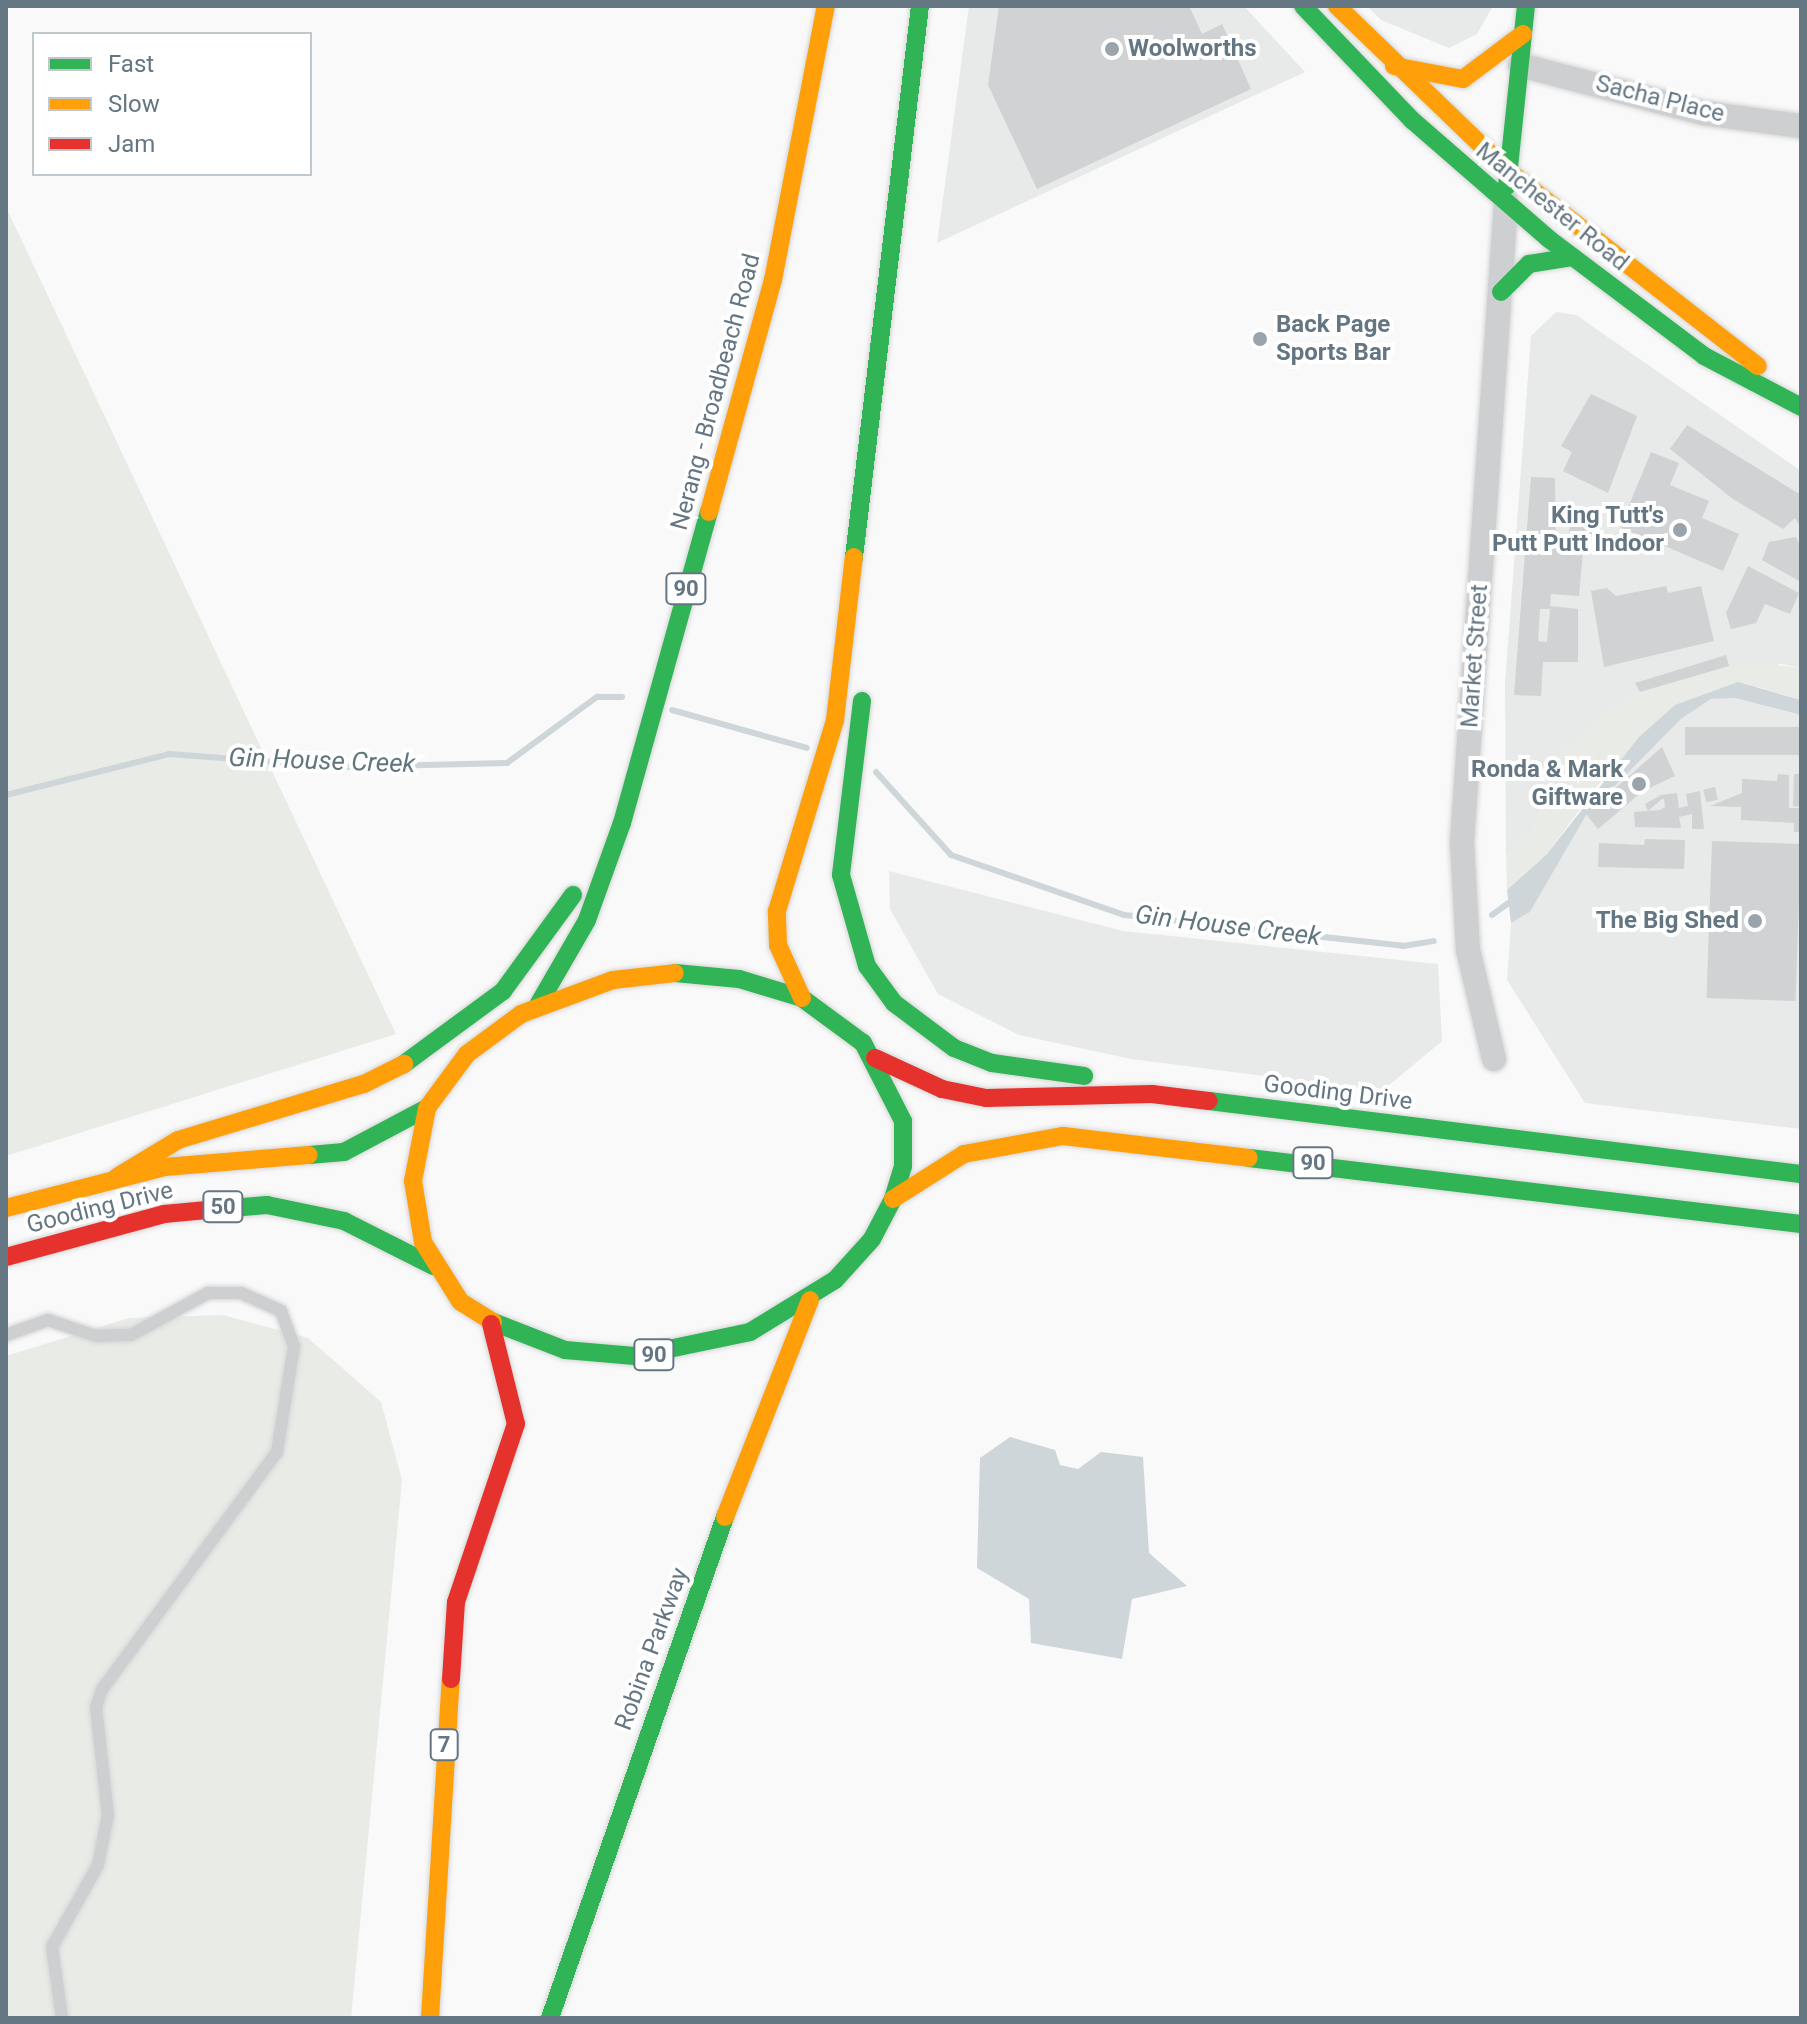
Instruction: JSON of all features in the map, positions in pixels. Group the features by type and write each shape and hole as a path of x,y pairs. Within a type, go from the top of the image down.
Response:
{"main road":[{"name":"Nerang - Broadbeach Road","path":"538,1005 587,920 622,823 773,280 826,6"},
{"name":"90","path":"920,6 852,600 864,674 841,875 867,966 894,1003 954,1048 1152,1094"},
{"name":"Manchester Road","path":"1303,6 1412,120 1572,257 1704,356 1801,407"},
{"name":"Manchester Road","path":"1337,6 1390,65 1508,171 1801,397"},
{"path":"1506,202 1526,6"},
{"path":"1390,65 1463,79 1523,34"},
{"path":"1501,292 1529,264 1572,257"},
{"path":"802,998 778,945 777,911 828,756 852,600"},
{"path":"117,1177 178,1140 364,1084 454,1033 541,946 622,823"},
{"path":"538,1005 613,980 675,973 739,979 802,998 849,1029 875,1058 903,1121 903,1166 893,1199"},
{"name":"90","path":"538,1005 467,1054 427,1108 413,1181 433,1266 491,1324 565,1350 635,1356 718,1343 810,1300 861,1255 893,1199 964,1154 1063,1136 1801,1224"},
{"name":"Gooding Drive","path":"875,1058 942,1089 986,1098 1152,1094 1801,1174"},
{"name":"Gooding Drive","path":"6,1208 117,1177 223,1158 344,1152 427,1108"},
{"name":"Gooding Drive","path":"6,1257 164,1214 267,1205 344,1221 433,1266"},
{"name":"Robina Parkway","path":"550,2018 770,1387 810,1300"},
{"name":"7","path":"430,2018 454,1614 516,1424 491,1324"}],"street":[{"name":"Sacha Place","path":"1520,65 1703,113 1801,126"},
{"name":"Market Street","path":"1494,1059 1468,950 1462,842 1506,202"}],"lane":[{"path":"6,1335 48,1320 96,1336 131,1335 208,1293 241,1293 281,1311 294,1346 277,1452 99,1698 108,1815 98,1865 52,1947 62,2018"}],"shaded area":[{"path":"969,6 1244,6 1305,72 937,243"},
{"path":"1367,6 1493,6 1477,34 1449,48 1381,20"},
{"path":"6,207 396,1034 6,1156"},
{"path":"1556,312 1576,315 1801,471 1801,668 1781,664 1613,706 1545,796 1531,833 1506,855 1505,684 1531,336"},
{"path":"1752,662 1801,668 1801,700 1758,687 1675,705 1597,786 1547,854 1507,890 1506,855 1531,833 1558,756 1613,706 1655,684"},
{"path":"1738,682 1801,700 1801,715 1735,698 1711,699 1681,719 1586,815 1530,912 1511,923 1507,890 1547,854 1639,737 1675,705"},
{"path":"1735,698 1801,715 1801,1129 1585,1103 1507,980 1511,923 1530,912 1586,814 1681,719 1711,699"},
{"path":"889,871 1123,931 1438,964 1442,1041 1382,1091 1131,1059 1019,1035 938,994 890,909"},
{"path":"223,1315 308,1338 381,1402 402,1480 351,2018 6,2018 6,1356 129,1318"},
{"path":"1010,1437 1055,1450 1060,1465 1078,1469 1101,1452 1143,1457 1149,1553 1187,1586 1132,1599 1122,1659 1031,1643 1029,1599 977,1568 980,1458"}],"building":[{"path":"999,6 1189,6 1202,34 1222,24 1251,89 1037,189 988,85"},
{"path":"1591,394 1637,416 1608,493 1563,471 1572,452 1561,446"},
{"path":"1687,425 1801,495 1801,528 1795,518 1783,529 1733,499 1670,449"},
{"name":"King Tutt's Putt Putt Indoor","path":"1651,452 1679,463 1670,485 1709,501 1702,518 1739,534 1723,571 1620,527"},
{"path":"1531,477 1555,478 1556,548 1583,550 1579,596 1551,594 1550,606 1578,609 1578,662 1543,662 1541,696 1514,695","holes":["1540,609 1550,609 1547,642 1538,641"]},
{"path":"1575,507 1603,514 1597,539 1569,532"},
{"path":"1796,537 1801,548 1801,582 1762,560 1769,542"},
{"path":"1748,566 1799,593 1790,614 1765,604 1756,623 1731,629 1726,613"},
{"path":"1666,586 1668,593 1701,586 1714,641 1604,667 1591,591 1607,588 1616,596"},
{"path":"1726,655 1729,666 1640,692 1635,683"},
{"path":"1685,727 1801,727 1801,755 1685,755"},
{"name":"Ronda & Mark Giftware","path":"1662,747 1675,776 1643,791 1598,829 1586,814"},
{"path":"1778,774 1789,775 1789,808 1801,808 1801,832 1794,832 1794,823 1741,820 1741,807 1710,806 1742,793 1742,779 1777,781"},
{"path":"1794,774 1801,774 1801,807 1793,806"},
{"path":"1715,787 1718,800 1706,802 1703,790"},
{"path":"1700,791 1704,829 1692,829 1692,814 1679,817 1681,828 1635,827 1634,812 1648,811 1645,804 1661,795 1677,793 1679,808 1688,806 1686,794","holes":["1662,799 1664,799 1665,807 1648,811"]},
{"path":"1645,839 1685,840 1684,869 1598,867 1599,843 1644,845"},
{"name":"The Big Shed","path":"1712,841 1801,844 1795,1001 1707,998"}],"waterway":[{"name":"Gin House Creek","path":"6,795 169,754 343,767 507,763 597,697 622,697"},
{"name":"Gin House Creek","path":"672,710 807,748"},
{"name":"Gin House Creek","path":"876,772 951,855 1124,915 1403,946 1434,941"},
{"name":"Gin House Creek","path":"1492,915 1515,898"}],"traffic: fast":[{"path":"854,557 920,6"},
{"path":"1303,6 1412,120 1549,239 1704,356 1801,407"},
{"path":"1507,186 1526,6"},
{"path":"1501,292 1529,264 1572,257"},
{"path":"538,1005 587,920 622,823 709,512"},
{"path":"862,701 841,875 867,966 894,1003 954,1048 992,1063 1084,1076"},
{"path":"404,1064 503,991 573,895"},
{"path":"493,1322 565,1350 635,1356 750,1332 835,1280 872,1239 893,1199 903,1166 903,1121 863,1043 802,998 739,979 675,973"},
{"path":"1209,1101 1801,1174"},
{"path":"309,1155 344,1152 427,1108"},
{"path":"1249,1158 1801,1224"},
{"path":"207,1210 267,1205 344,1221 433,1266"},
{"path":"550,2018 725,1517"}],"traffic: slow":[{"path":"709,512 773,280 826,6"},
{"path":"1337,6 1508,171 1758,366"},
{"path":"1394,66 1463,79 1523,34"},
{"path":"802,998 778,945 777,911 835,720 854,557"},
{"path":"493,1322 460,1301 423,1242 413,1181 427,1108 467,1054 521,1014 613,980 675,973"},
{"path":"117,1177 178,1140 364,1084 404,1064"},
{"path":"893,1199 964,1154 1063,1136 1249,1158"},
{"path":"6,1208 165,1167 309,1155"},
{"path":"725,1517 810,1300"},
{"path":"430,2018 451,1679"}],"traffic: jam":[{"path":"875,1058 942,1089 986,1098 1152,1094 1209,1101"},
{"path":"6,1257 164,1214 207,1210"},
{"path":"451,1679 456,1602 516,1424 491,1324"}],"place":[{"name":"Woolworths","path":"1112,49"},
{"name":"Back Page Sports Bar","path":"1260,339"},
{"name":"King Tutt's Putt Putt Indoor","path":"1680,530"},
{"name":"Ronda & Mark Giftware","path":"1639,784"},
{"name":"The Big Shed","path":"1755,921"}]}
